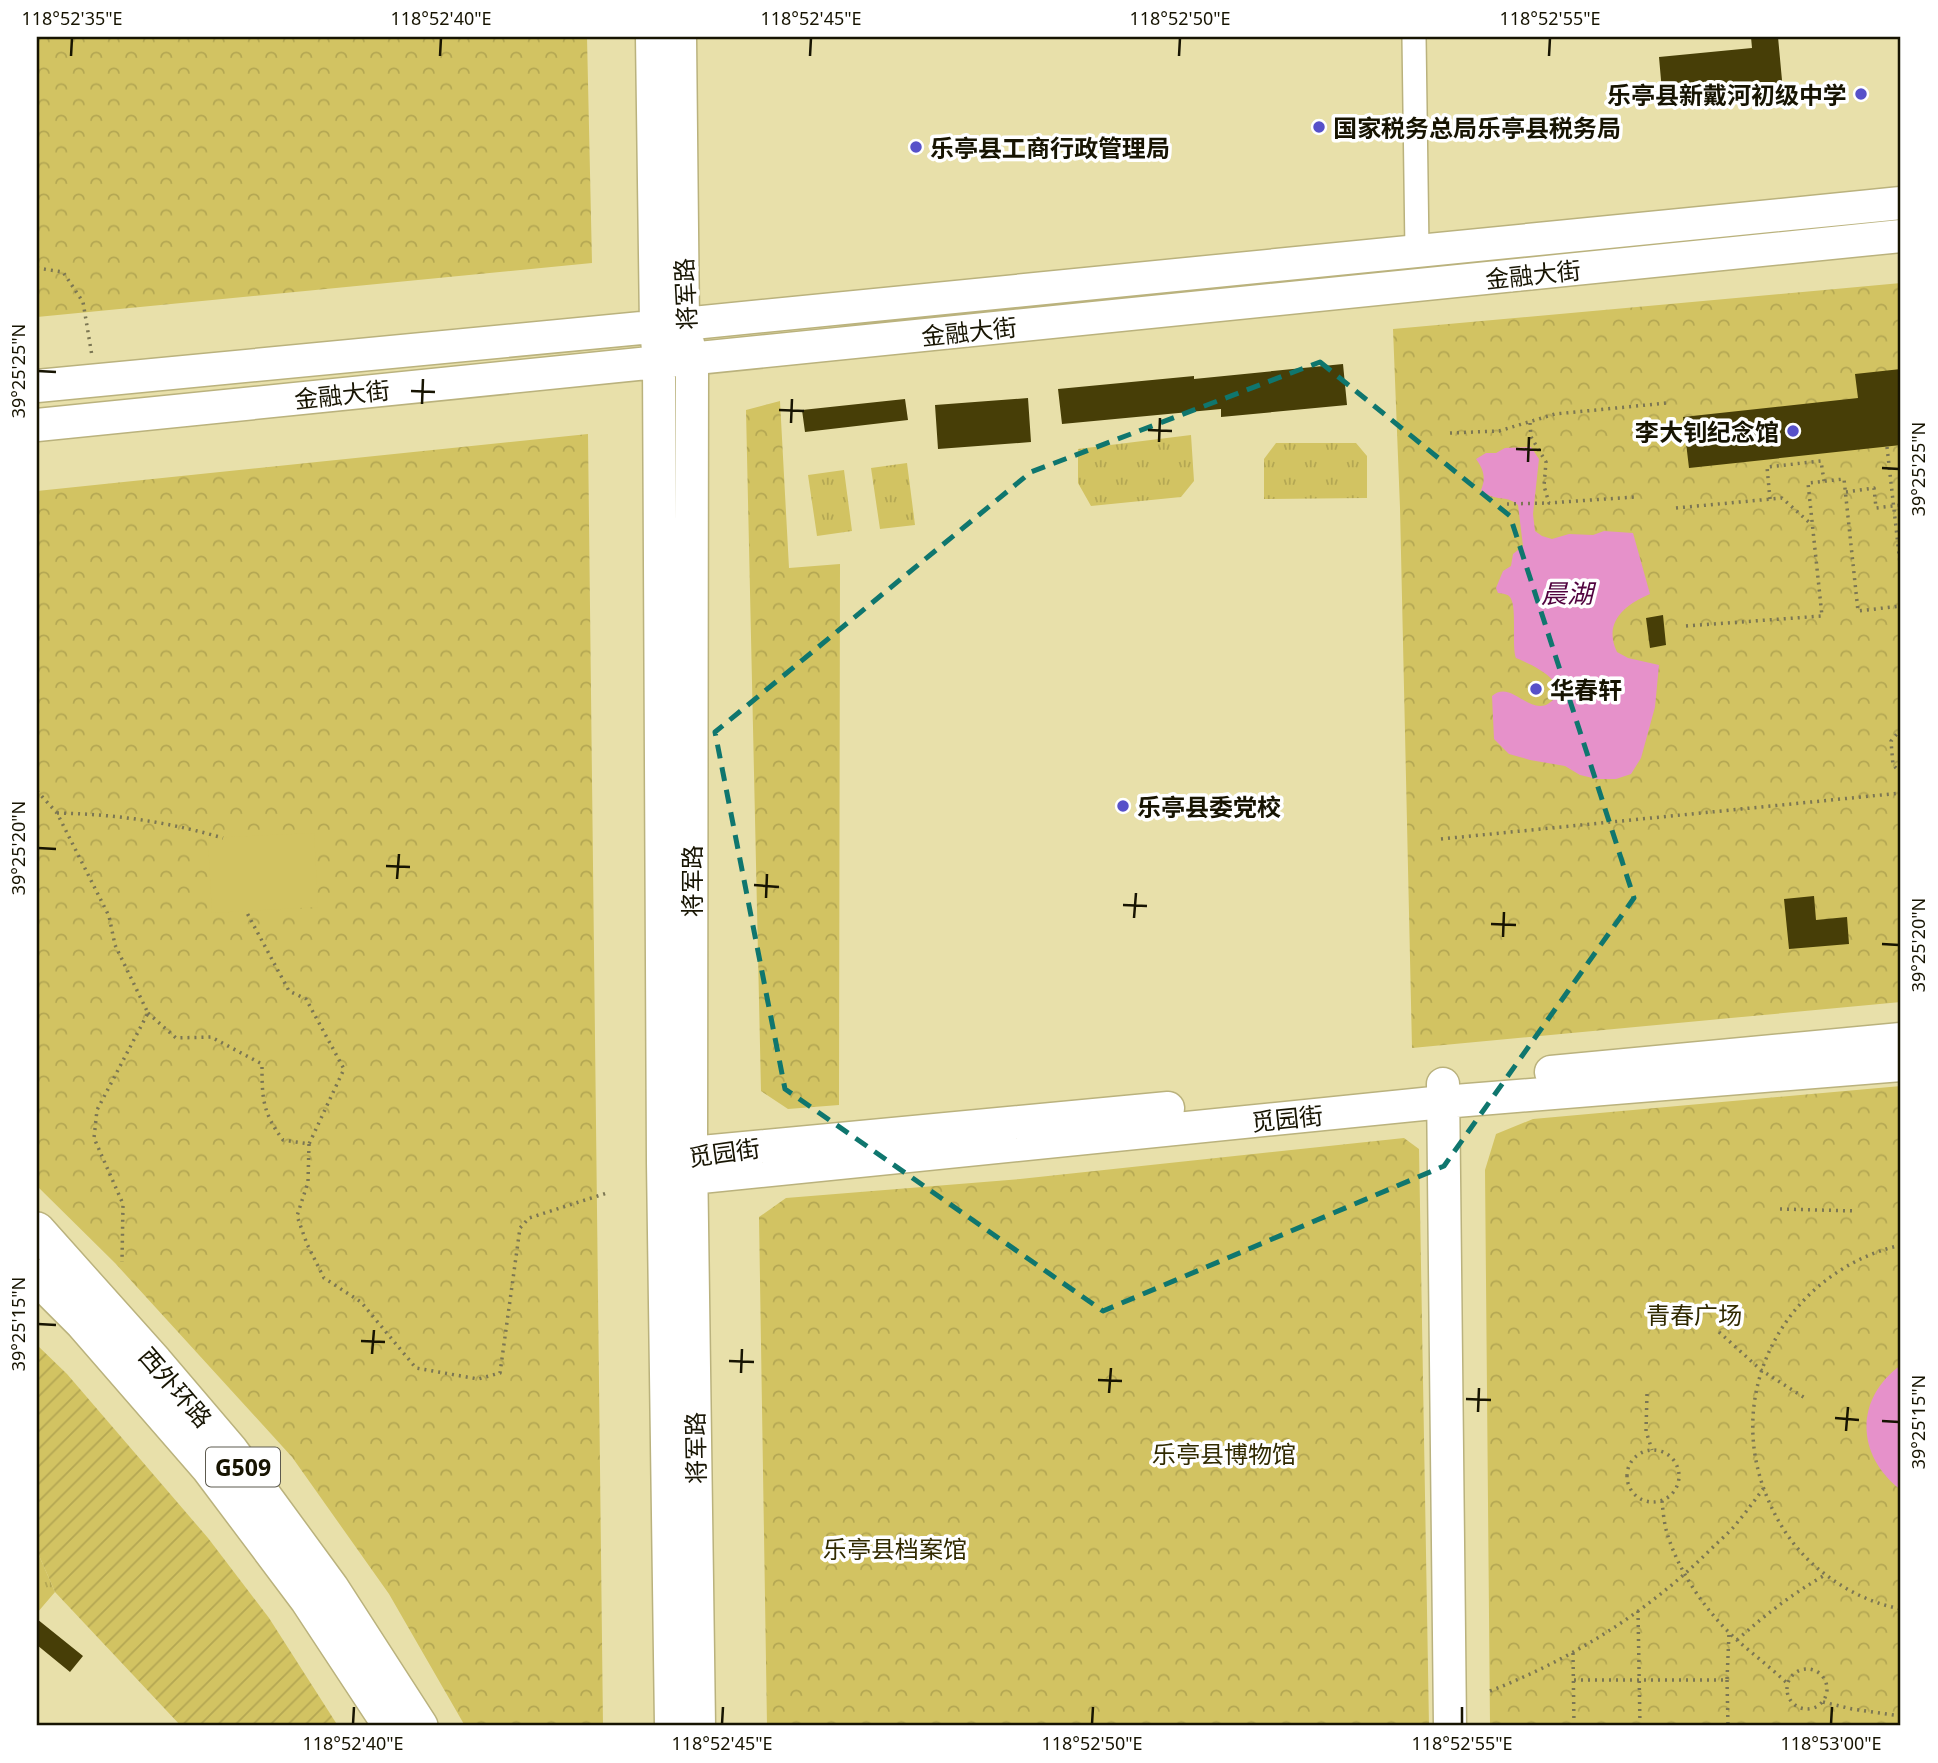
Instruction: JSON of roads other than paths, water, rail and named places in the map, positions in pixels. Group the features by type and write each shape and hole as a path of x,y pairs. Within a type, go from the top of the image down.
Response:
{"main road":[{"name":"将军路","path":"652,37 669,325 692,359 682,1165 671,1726"},
{"name":"将军路","path":"680,37 669,325 659,363 699,1726"},
{"name":"金融大街","path":"37,386 1901,203"},
{"name":"金融大街","path":"37,425 1901,236"},
{"name":"觅园街","path":"682,1165 1443,1092 1901,1039"},
{"name":"觅园街","path":"1443,1092 1901,1065"},
{"path":"1443,1092 1450,1726"},
{"name":"西外环路","path":"37,1230 230,1450 331,1588 420,1726"},
{"name":"西外环路","path":"37,1277 83,1323 209,1468 308,1600 391,1726"}],"street":[{"path":"1414,37 1417,251"}],"water":[{"name":"晨湖","path":"1531,447 1539,459 1533,514 1535,531 1552,539 1569,534 1593,535 1604,531 1633,533 1650,594 1624,610 1614,624 1613,642 1617,652 1628,658 1659,665 1655,707 1641,758 1631,774 1616,779 1597,779 1580,775 1565,766 1509,754 1494,739 1492,696 1507,692 1529,703 1544,706 1557,694 1553,680 1516,658 1512,600 1508,595 1498,593 1496,588 1503,571 1511,566 1513,554 1523,546 1518,505 1481,490 1483,474 1476,459 1505,448"},
{"path":"1901,1365 1901,1490 1875,1461 1866,1428 1868,1411 1875,1394"}],"place":[{"name":"乐亭县新戴河初级中学","path":"1861,94"},
{"name":"国家税务总局乐亭县税务局","path":"1319,127"},
{"name":"乐亭县工商行政管理局","path":"916,147"},
{"name":"李大钊纪念馆","path":"1793,431"},
{"name":"华春轩","path":"1536,689"},
{"name":"乐亭县委党校","path":"1123,806"}],"park label":[{"name":"青春广场","path":"1694,1314"},
{"name":"乐亭县博物馆","path":"1224,1453"},
{"name":"乐亭县档案馆","path":"895,1548"}]}
